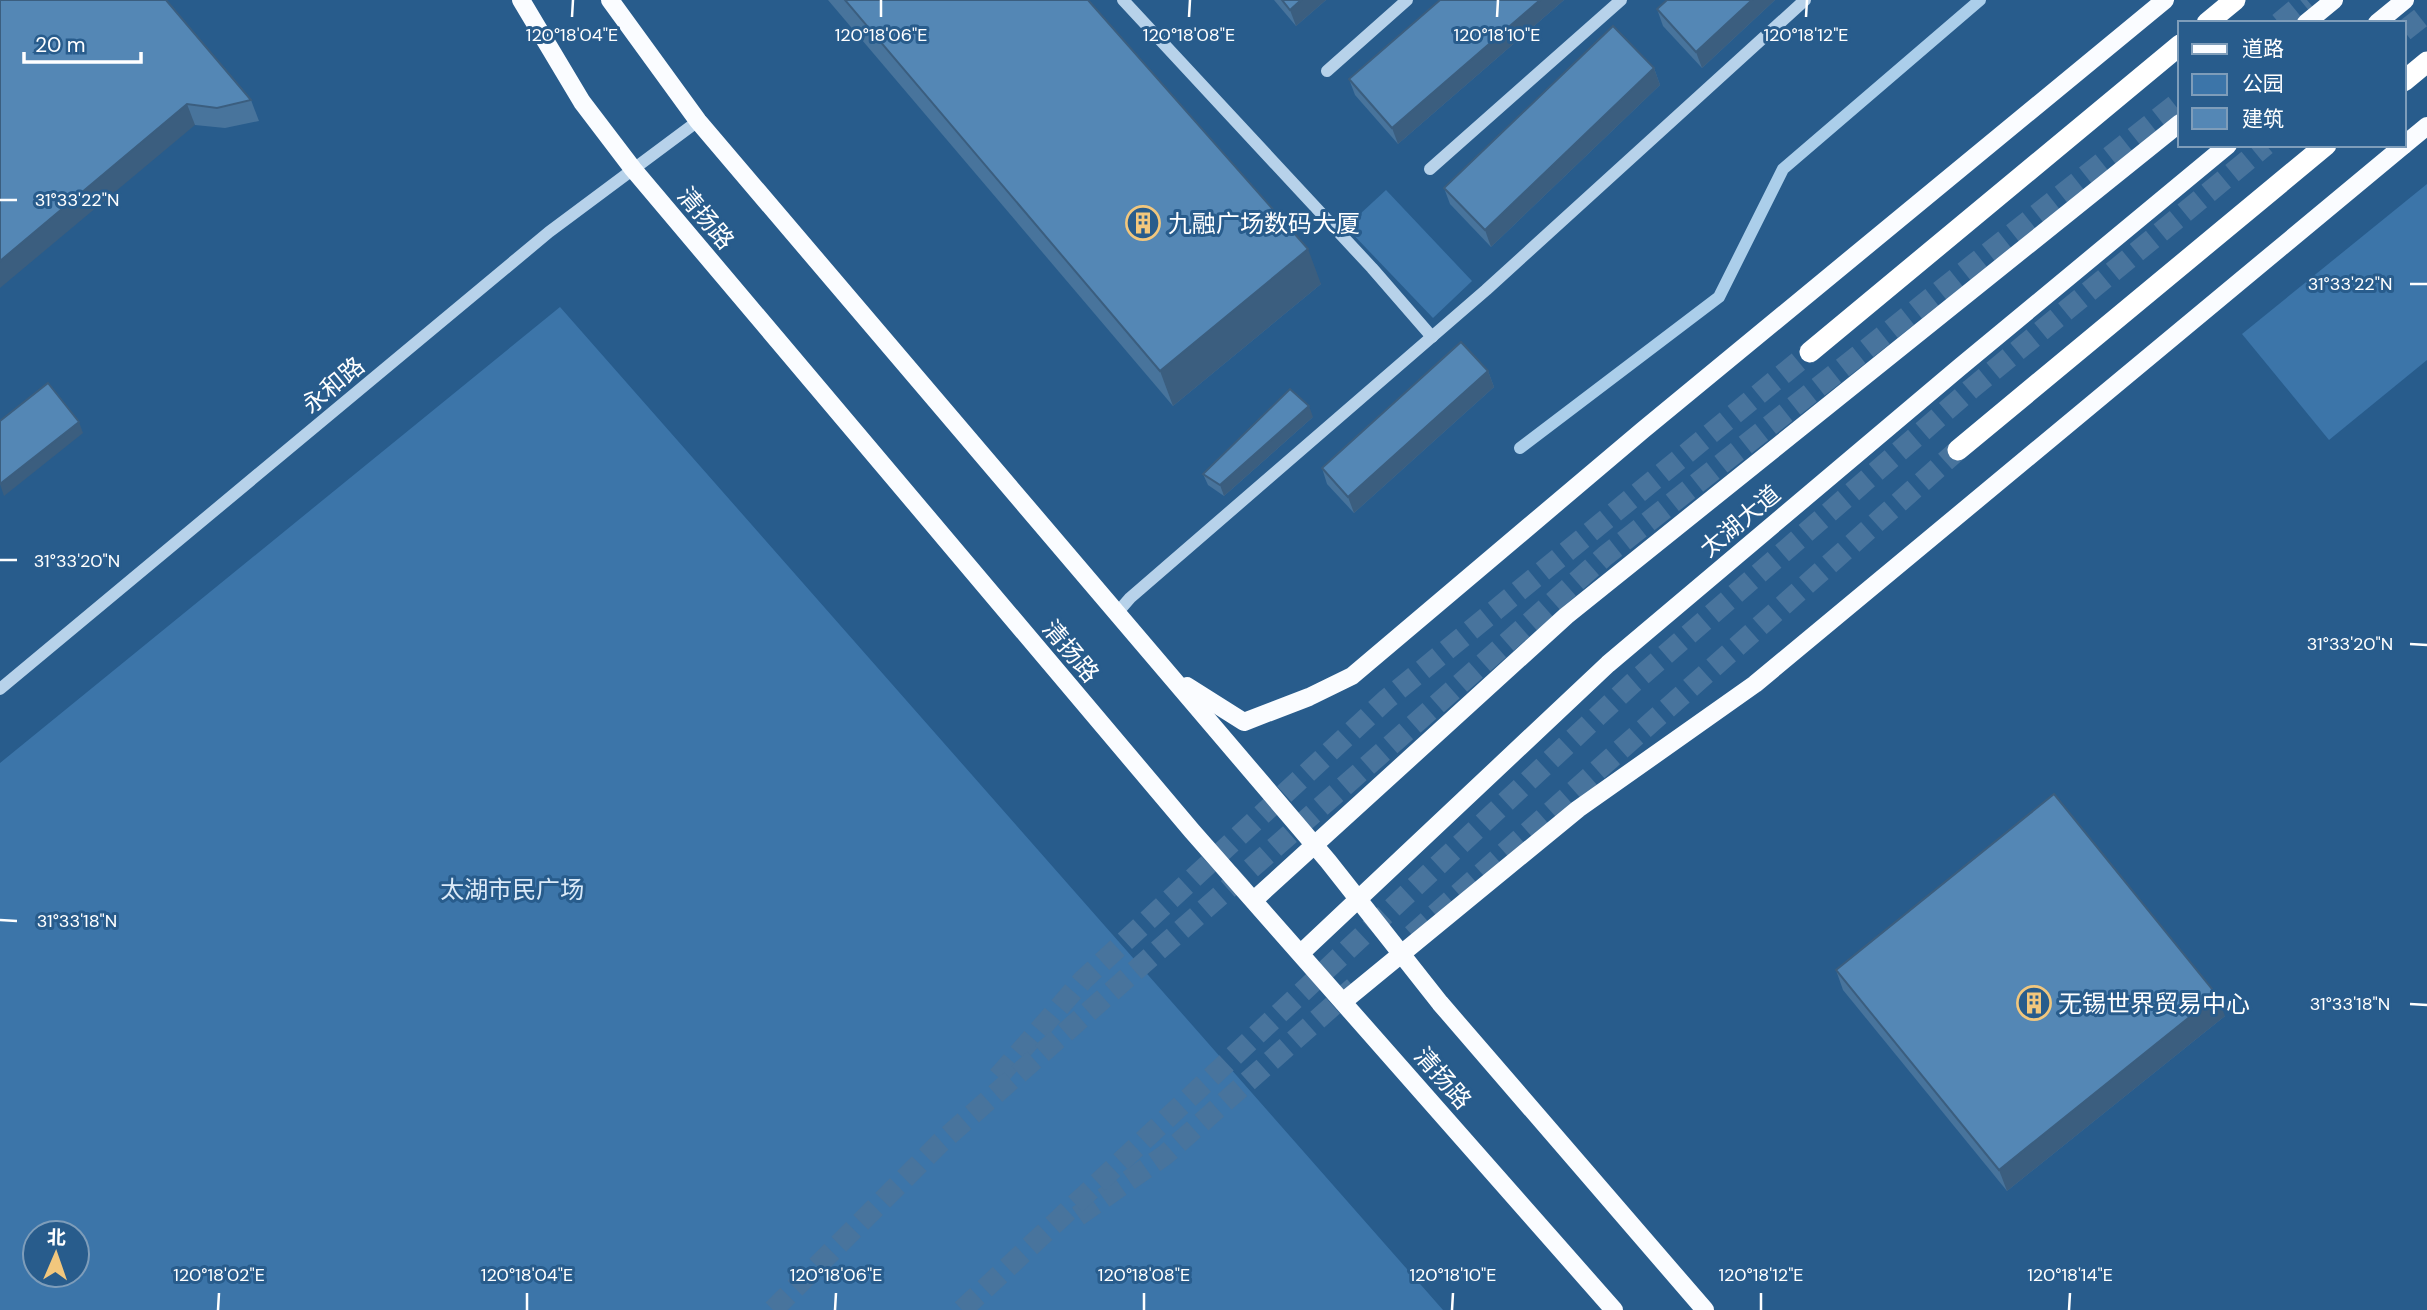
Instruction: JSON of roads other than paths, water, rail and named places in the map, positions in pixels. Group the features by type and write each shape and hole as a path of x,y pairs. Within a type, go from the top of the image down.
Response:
{"highway":[{"path":"2209,21 2235,0"},
{"path":"1810,352 2178,47"},
{"path":"2406,79 2427,62"},
{"path":"1958,450 2324,147"}],"main road":[{"name":"清扬路","path":"520,0 582,102 633,169 1182,820 1614,1310"},
{"name":"清扬路","path":"610,0 698,121 1314,844 1449,1014 1705,1310"},
{"path":"1170,674 1244,722 1310,697 1352,676 1643,430 2165,0"},
{"path":"2308,21 2334,0"},
{"path":"2379,21 2405,0"},
{"name":"太湖大道","path":"1254,900 1566,616 2178,126"},
{"path":"2406,143 2427,126"},
{"name":"太湖大道","path":"1301,953 1608,664 2226,147"},
{"path":"1344,1002 1578,809 1755,684 2402,147"}],"street":[{"path":"1123,0 1363,258 1432,337"},
{"path":"1327,71 1407,0"},
{"path":"1430,169 1621,0"},
{"path":"1117,613 1141,589 1432,337 1805,0"},
{"name":"永和路","path":"0,689 549,232 698,121"}],"waterway":[{"path":"1520,448 1719,297 1783,169 1980,0"}],"tunnel":[{"path":"2281,21 2307,0"},
{"path":"2406,29 2427,13"},
{"path":"773,1310 941,1142 1605,556 2178,103"},
{"path":"962,1310 1634,682 1971,389 2264,147"},
{"path":"998,1077 1083,980 1387,699 1810,352"},
{"path":"1412,935 1958,450"},
{"path":"1078,1216 1165,1155 1354,987"}],"place":[{"name":"九融广场数码大厦","path":"1143,223"},
{"name":"无锡世界贸易中心","path":"2034,1003"}],"park label":[{"name":"太湖市民广场","path":"512,889"}]}
